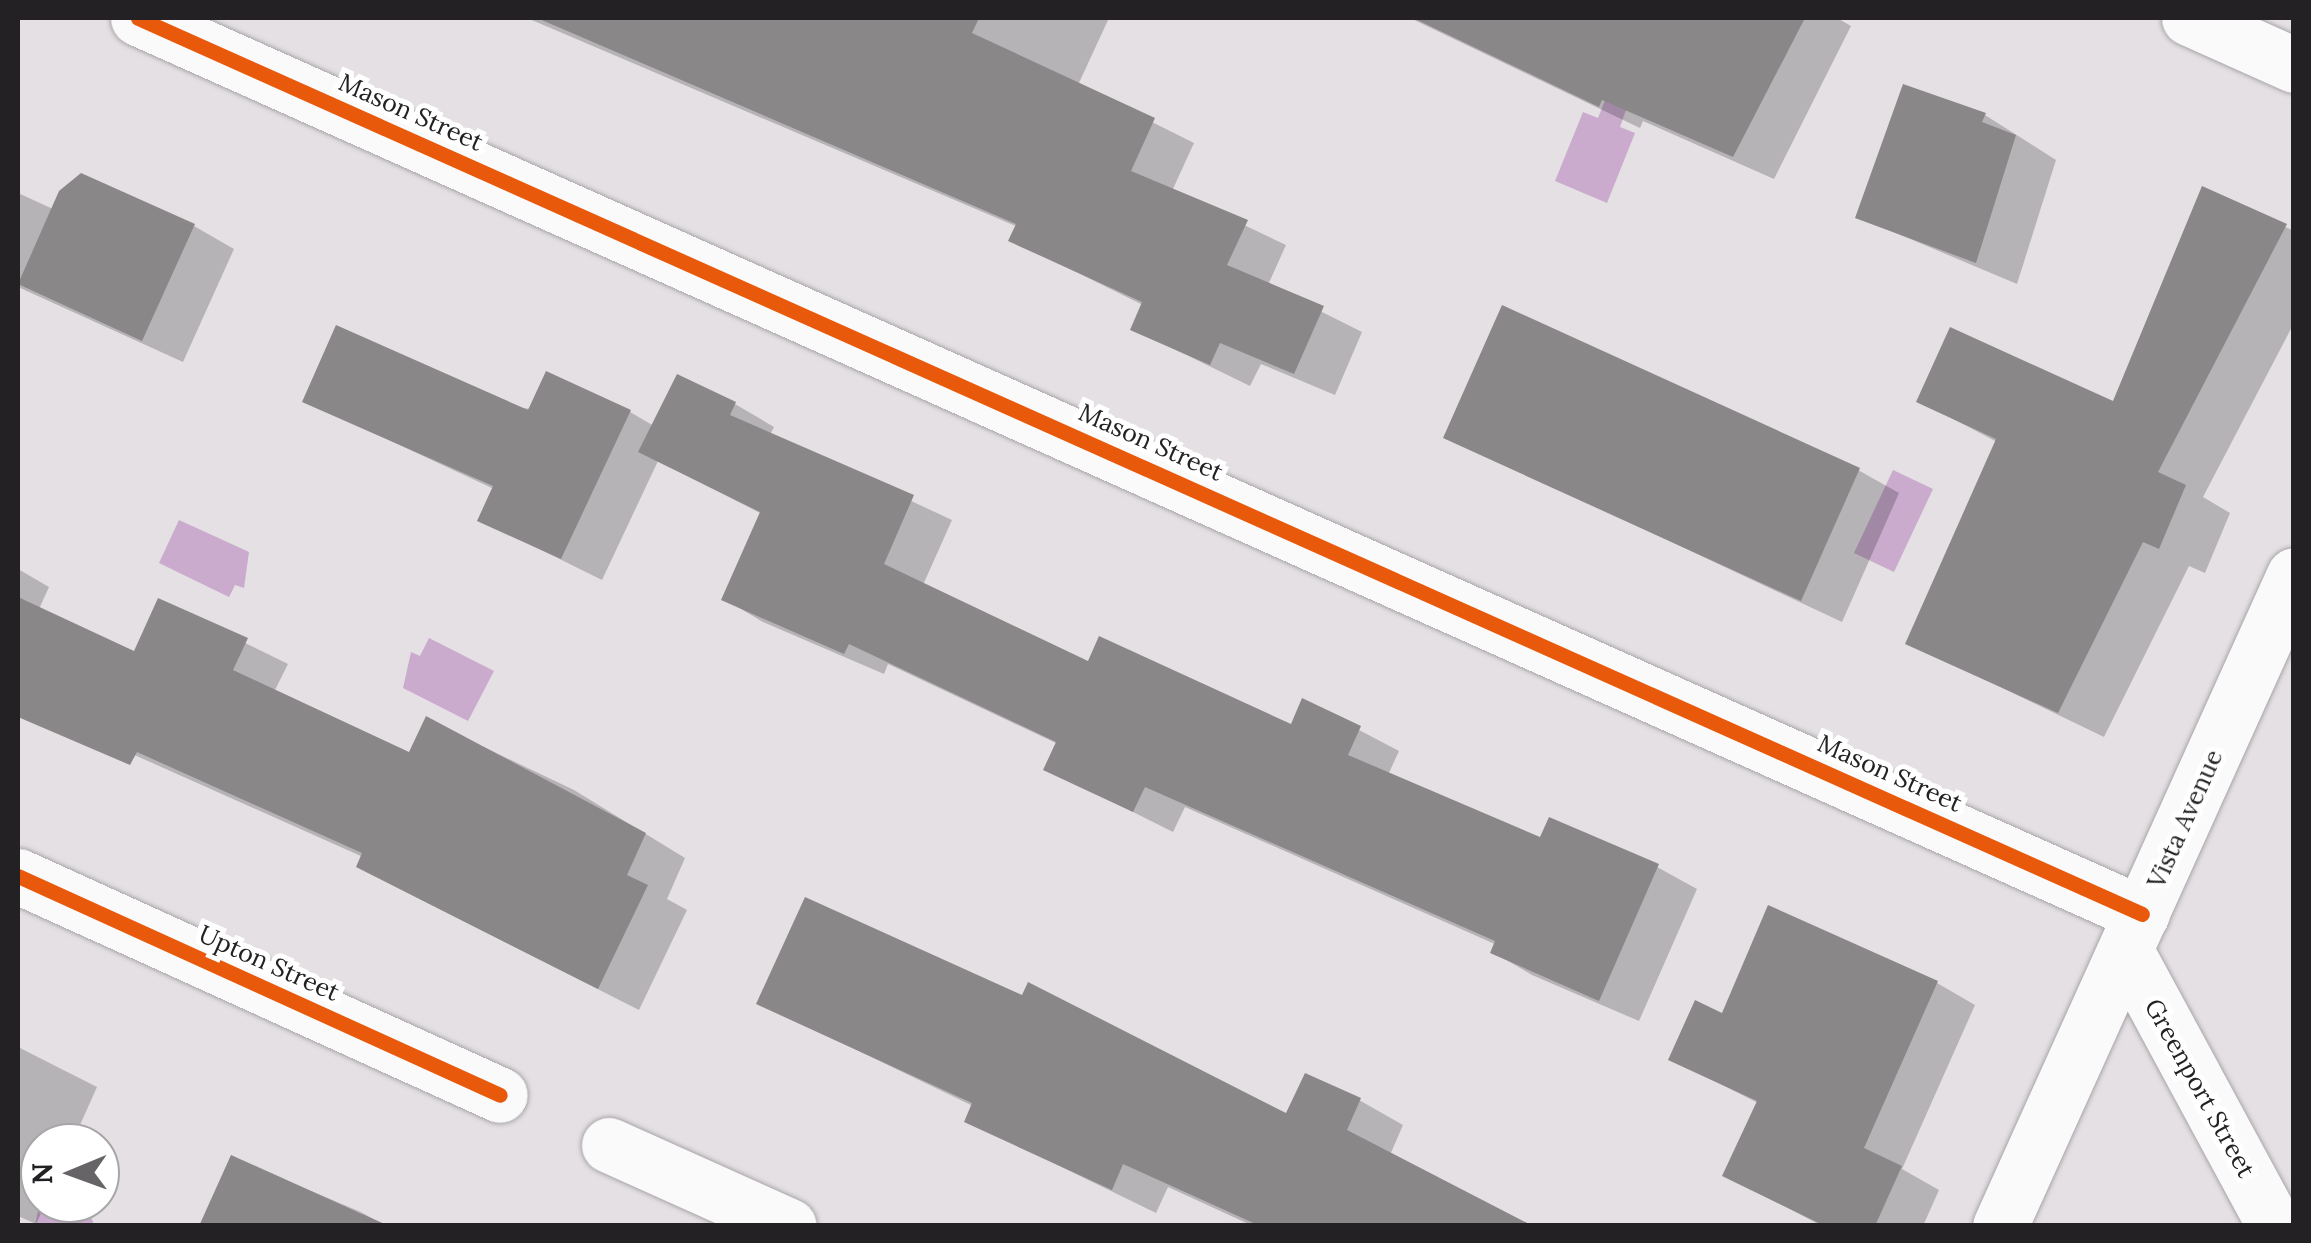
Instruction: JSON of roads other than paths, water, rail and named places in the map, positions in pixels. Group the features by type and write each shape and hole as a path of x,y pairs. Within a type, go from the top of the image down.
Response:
{"street":[{"name":"Mason Street","path":"138,18 2134,932"},
{"path":"2188,18 2294,64"},
{"name":"Vista Avenue","path":"2000,1226 2294,575"},
{"name":"Upton Street","path":"18,876 500,1095"},
{"name":"Greenport Street","path":"2134,932 2275,1226"},
{"path":"610,1146 789,1226"}]}
